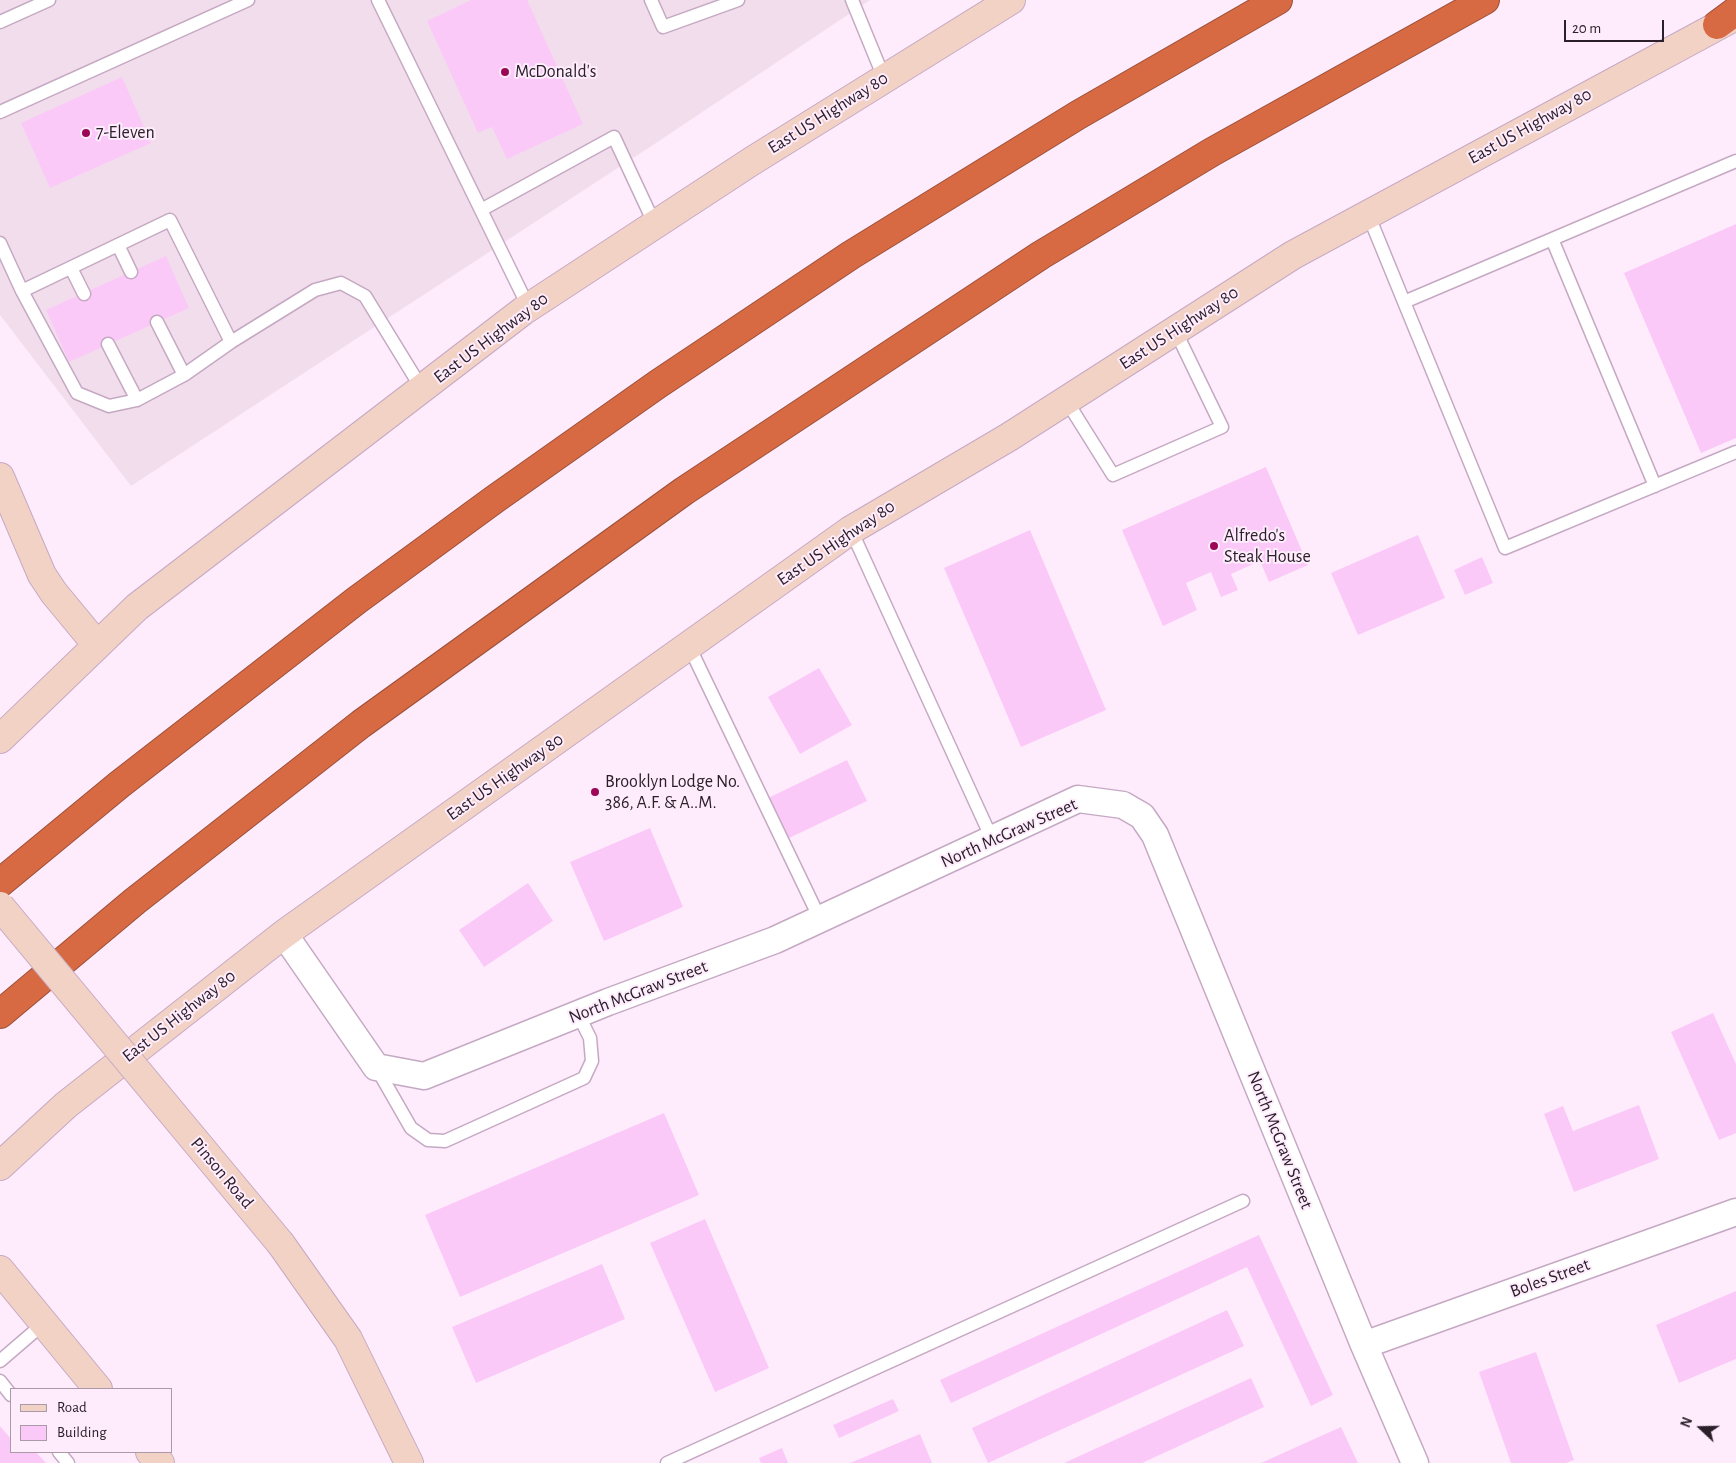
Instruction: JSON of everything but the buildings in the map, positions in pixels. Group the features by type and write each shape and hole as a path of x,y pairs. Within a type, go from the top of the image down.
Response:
{"highway":[{"path":"0,883 120,784 357,600 495,499 658,384 859,250 1078,115 1278,0"},
{"path":"0,1014 135,901 361,724 684,491 1041,255 1212,152 1485,0"}],"main road":[{"name":"East US Highway 80","path":"0,739 96,645 137,608 529,308 884,78 1011,0"},
{"name":"East US Highway 80","path":"0,1166 66,1105 284,934 851,530 1009,437 1293,255 1730,17"},
{"path":"0,477 42,575 96,645"},
{"name":"Pinson Road","path":"0,906 281,1244 348,1339 409,1463"},
{"path":"0,1270 97,1388"},
{"path":"151,1453 160,1463"}],"street":[{"name":"North McGraw Street","path":"376,1067 424,1076 578,1014 774,940 1078,799 1123,805 1142,816 1155,835 1364,1345 1415,1463"},
{"path":"284,934 376,1067"},
{"name":"Boles Street","path":"1364,1345 1736,1212"}],"lane":[{"path":"0,22 49,0"},
{"path":"0,112 248,0"},
{"path":"378,0 529,308"},
{"path":"651,0 663,27 738,0"},
{"path":"852,0 884,78"},
{"path":"481,210 614,137 655,225"},
{"path":"1404,302 1736,160"},
{"path":"1368,214 1505,548 1736,452"},
{"path":"22,291 170,220 231,342"},
{"path":"1552,239 1655,486"},
{"path":"0,243 22,291 77,393 109,406 137,400 184,375 231,342 315,290 341,283 365,296 422,390"},
{"path":"118,245 132,272"},
{"path":"71,268 84,294"},
{"path":"157,322 184,375"},
{"path":"1066,400 1113,475 1222,427 1175,330"},
{"path":"108,344 137,400"},
{"path":"851,530 992,839"},
{"path":"689,646 820,919"},
{"path":"376,1067 411,1128 428,1140 445,1141 584,1078 592,1061 590,1038 578,1014"},
{"path":"667,1463 1243,1201"},
{"path":"0,1361 43,1324"},
{"path":"0,1381 10,1394"},
{"path":"60,1453 68,1463"}],"shaded area":[{"path":"0,0 870,0 653,145 131,486 0,315"}],"place":[{"name":"McDonald's","path":"505,72"},
{"name":"7-Eleven","path":"86,133"},
{"name":"Alfredo's Steak House","path":"1214,546"},
{"name":"Brooklyn Lodge No. 386, A.F. & A..M.","path":"595,792"}]}
